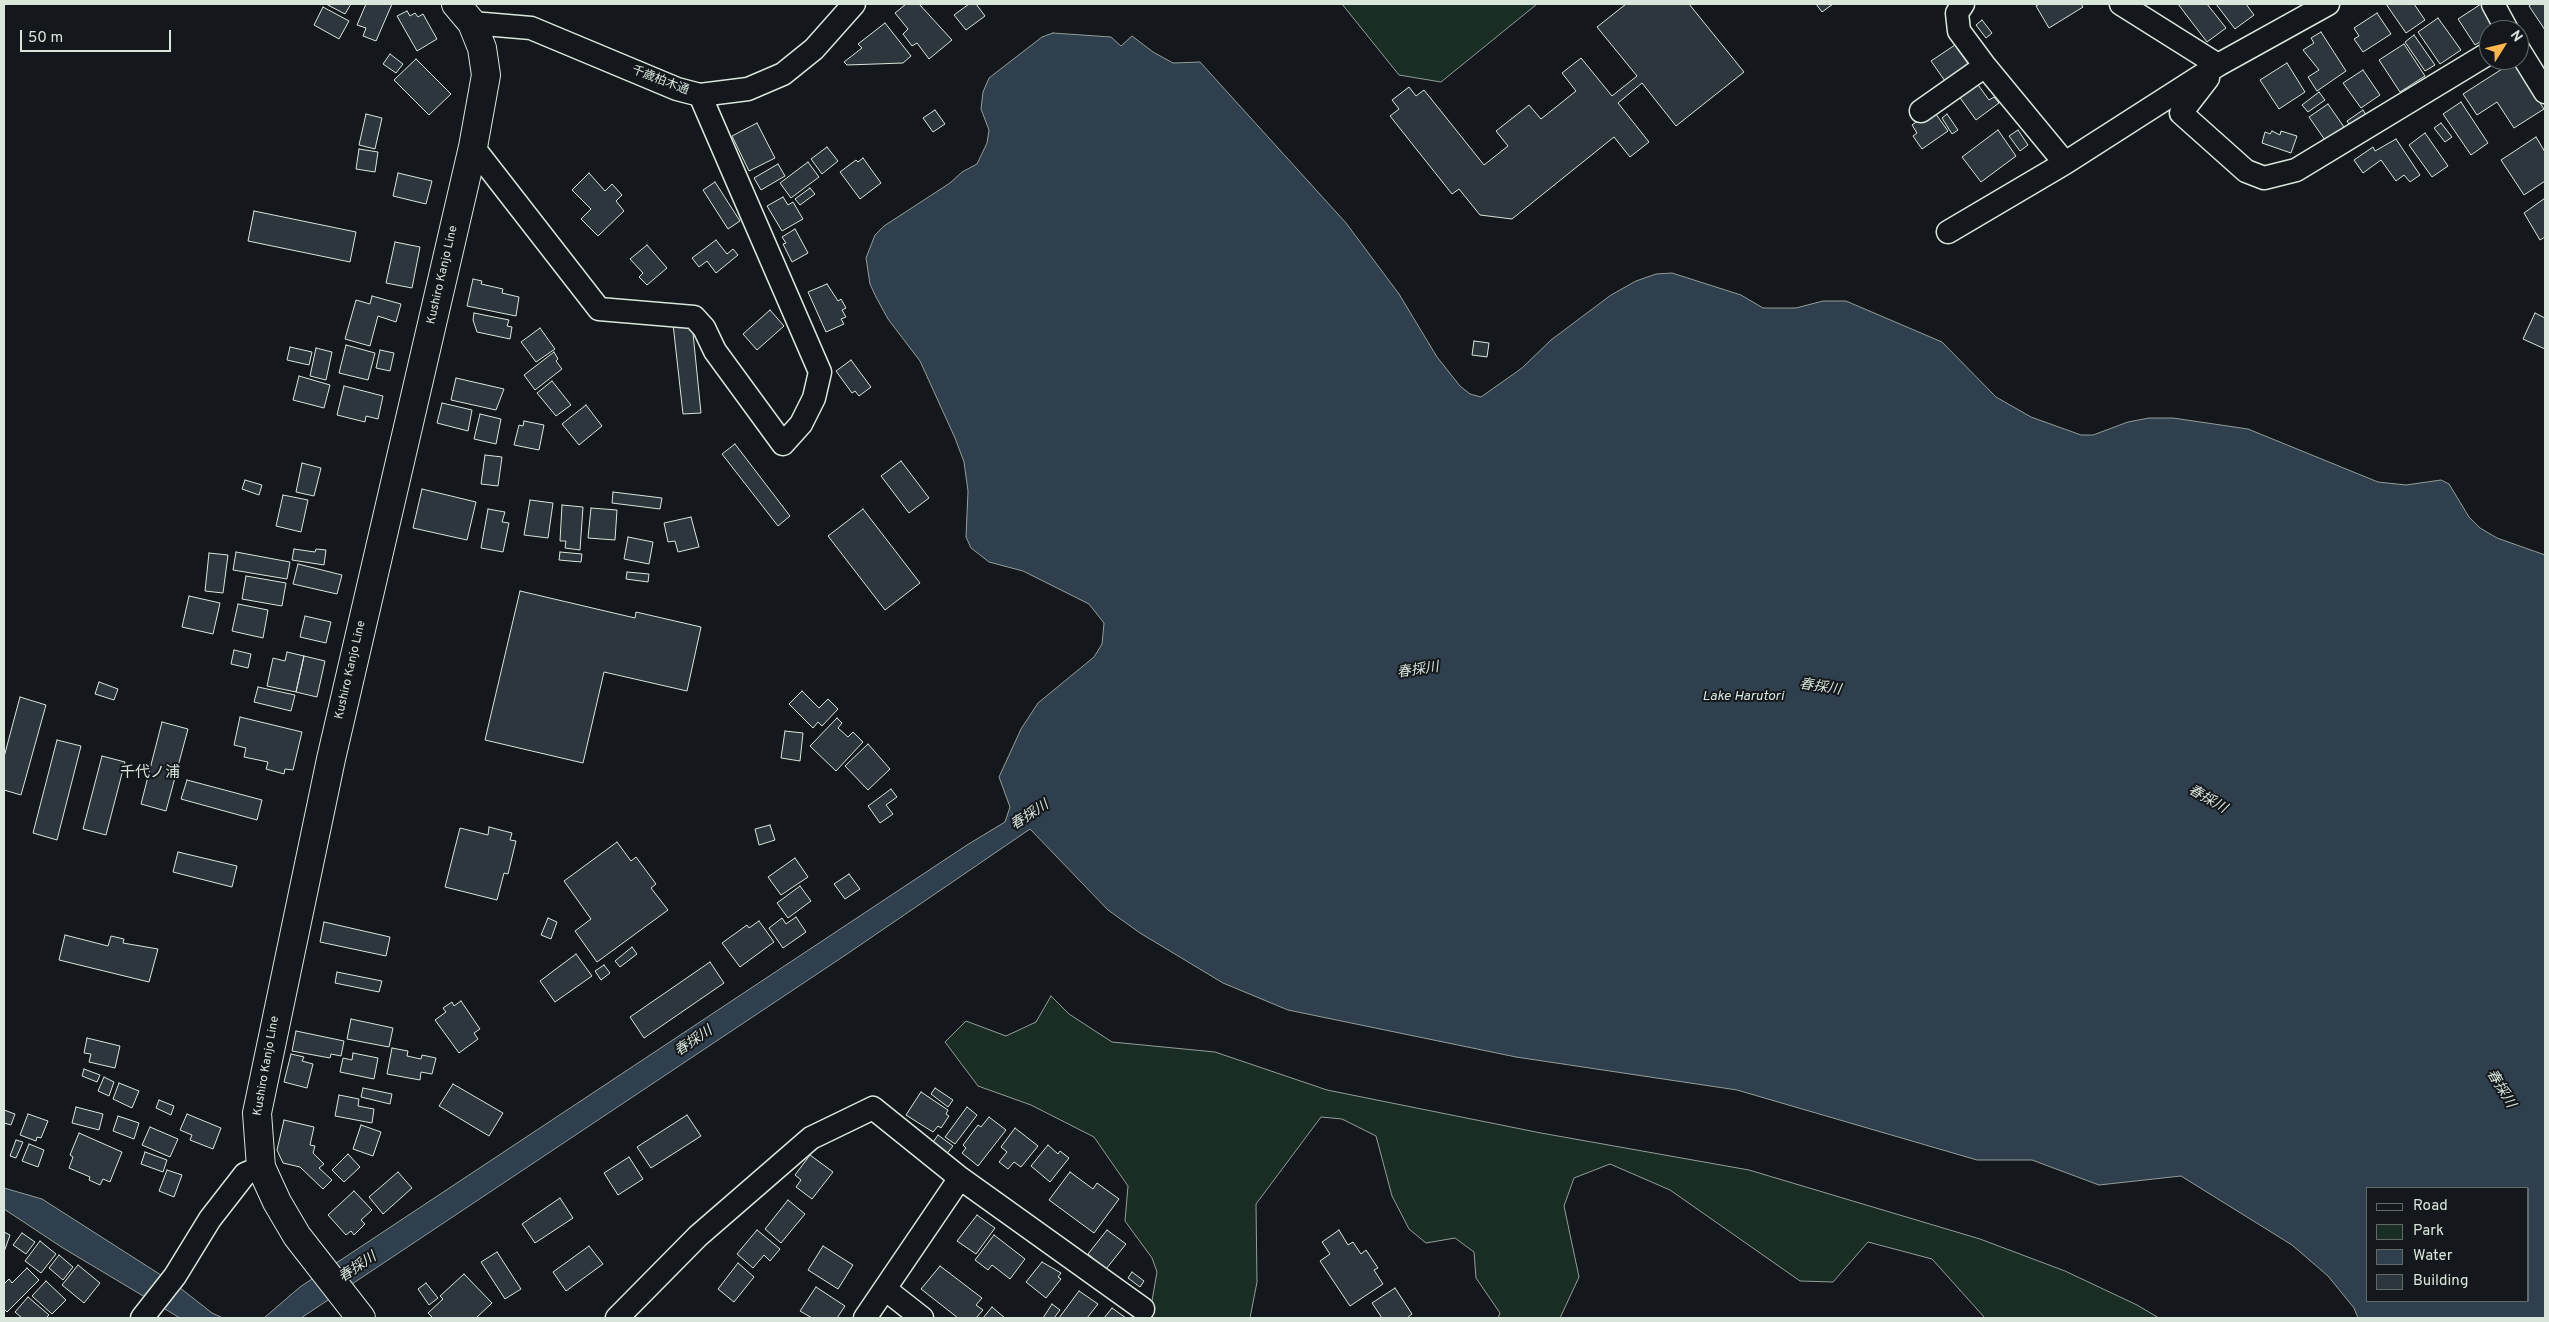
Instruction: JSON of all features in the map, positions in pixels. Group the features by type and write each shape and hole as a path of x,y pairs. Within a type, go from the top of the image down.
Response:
{"main road":[{"name":"Kushiro Kanjo Line","path":"358,1315 292,1227 277,1202 262,1167 257,1113 295,922 359,634 473,147 486,75 482,48 464,13"}],"street":[{"name":"千歳柏木通","path":"464,13 531,28 677,89 700,95 748,89 783,74 814,49 854,4"},
{"path":"1964,4 1957,13 1959,31 2065,163"},
{"path":"2121,4 2218,65"},
{"path":"1948,232 2065,163 2218,65 2328,4"},
{"path":"2493,4 2502,20"},
{"path":"2218,65 2182,113 2246,171 2264,178 2296,170 2479,59"},
{"path":"1921,111 1986,66"},
{"path":"2529,66 2545,92"},
{"path":"473,147 599,309 694,317 704,328 715,351 783,444 801,424 814,398 820,372 700,95"},
{"path":"617,1318 698,1236 811,1138 873,1108 960,1178 1143,1309"},
{"path":"147,1313 175,1276 210,1219 245,1174 262,1167"},
{"path":"865,1318 960,1178"},
{"path":"885,1289 922,1318"}],"green space":[{"path":"1342,4 1537,4 1441,82 1399,75"},
{"path":"1051,996 1069,1014 1112,1042 1215,1052 1327,1090 1541,1133 1749,1170 1980,1239 2065,1271 2137,1305 2159,1318 1985,1318 1932,1259 1868,1242 1833,1282 1800,1281 1670,1190 1610,1164 1574,1178 1564,1206 1579,1277 1560,1318 1498,1318 1500,1313 1476,1278 1474,1252 1455,1238 1426,1243 1409,1229 1392,1196 1376,1136 1342,1119 1321,1117 1256,1204 1257,1282 1250,1318 1149,1318 1157,1272 1152,1258 1125,1221 1128,1186 1094,1137 1031,1105 978,1086 945,1042 966,1021 1006,1036 1036,1022"}],"water":[{"name":"Lake Harutori","path":"1053,33 1111,37 1121,46 1132,36 1153,52 1173,63 1200,62 1346,223 1399,294 1437,357 1460,386 1470,394 1481,397 1522,368 1551,340 1611,295 1636,281 1656,274 1672,273 1741,295 1763,308 1796,308 1823,301 1846,301 1942,342 1996,397 2031,417 2081,435 2093,435 2128,422 2149,418 2173,418 2248,429 2378,482 2406,485 2441,480 2449,484 2469,517 2480,528 2497,538 2545,555 2545,1318 2358,1318 2354,1308 2328,1276 2292,1245 2181,1176 2099,1185 2032,1160 1977,1160 1737,1090 1516,1057 1288,1010 1223,983 1140,933 1108,910 1030,829 847,954 301,1318 264,1318 300,1287 967,845 1005,822 1010,807 999,777 1021,729 1038,703 1094,657 1102,644 1104,623 1089,604 1023,571 989,562 971,548 966,537 968,491 964,462 920,361 888,319 876,297 870,284 866,258 875,235 884,226 950,183 962,172 977,164 987,143 989,130 981,109 983,92 989,78 1042,37"},
{"path":"4,1188 42,1199 175,1284 212,1313 223,1318 180,1318 63,1248 4,1209"}],"building":[{"path":"326,4 351,4 345,14"},
{"path":"366,4 392,4 376,41 363,36 366,28 357,25"},
{"path":"906,4 919,4 952,40 929,59 917,43 912,46 903,34 908,29 895,13"},
{"path":"969,4 976,4 985,16 966,30 954,15"},
{"path":"1626,4 1689,4 1744,72 1676,126 1642,83 1618,103 1649,142 1630,157 1614,137 1512,219 1480,215 1459,189 1452,194 1390,116 1399,109 1392,100 1409,87 1416,96 1424,90 1484,165 1508,146 1496,131 1529,105 1541,119 1576,91 1562,73 1581,58 1612,96 1637,76 1597,27"},
{"path":"1816,4 1833,4 1822,12"},
{"path":"2039,4 2081,4 2083,7 2049,28 2036,6"},
{"path":"2178,4 2207,4 2226,28 2207,42"},
{"path":"2216,4 2246,4 2254,15 2235,29"},
{"path":"2386,4 2414,4 2425,20 2406,33"},
{"path":"2481,4 2493,20 2479,20 2479,42 2475,45 2458,19"},
{"path":"2532,4 2545,4 2545,30 2529,6"},
{"path":"323,7 349,21 339,39 314,25"},
{"path":"407,11 410,16 415,13 418,17 423,14 437,39 417,51 397,16"},
{"path":"2377,13 2391,34 2363,52 2354,39 2359,36 2354,28"},
{"path":"2438,18 2461,50 2440,64 2418,32"},
{"path":"1982,20 1992,33 1986,38 1976,25"},
{"path":"885,23 911,56 903,63 847,65 844,62 862,48 858,44"},
{"path":"2321,32 2346,71 2317,91 2308,77 2319,70 2303,50 2314,43 2311,38"},
{"path":"2414,35 2435,65 2425,71 2405,42"},
{"path":"2404,44 2425,76 2400,92 2379,60"},
{"path":"1955,45 1969,65 1945,81 1931,61"},
{"path":"390,54 403,64 396,73 383,64"},
{"path":"416,59 451,94 429,115 394,80"},
{"path":"2287,63 2305,92 2279,109 2260,80"},
{"path":"2363,70 2380,95 2361,108 2343,83"},
{"path":"2500,70 2518,70 2544,109 2514,128 2497,102 2477,115 2463,94"},
{"path":"1976,82 1989,100 1994,97 1999,103 1976,120 1958,95"},
{"path":"2319,92 2325,100 2308,112 2302,105"},
{"path":"2461,102 2488,143 2471,155 2443,114"},
{"path":"2328,104 2344,127 2325,140 2309,117"},
{"path":"935,110 945,124 933,132 923,118"},
{"path":"1933,110 1948,131 1922,149 1913,136 1917,133 1912,125"},
{"path":"2363,110 2368,118 2352,129 2347,121"},
{"path":"366,114 382,118 375,149 359,145"},
{"path":"1947,114 1958,130 1952,134 1942,118"},
{"path":"757,123 775,158 749,171 732,136"},
{"path":"2441,123 2452,137 2445,142 2434,128"},
{"path":"1998,130 2016,156 1981,182 1962,157"},
{"path":"2018,130 2028,145 2020,151 2009,136"},
{"path":"2272,131 2280,135 2281,131 2297,136 2291,153 2262,143 2265,132 2270,134"},
{"path":"2425,133 2448,166 2432,177 2409,145"},
{"path":"2536,137 2545,152 2545,181 2524,195 2501,160"},
{"path":"2396,139 2420,175 2410,182 2404,175 2396,181 2381,160 2363,173 2354,160 2373,147 2375,151"},
{"path":"827,147 838,161 822,174 811,159"},
{"path":"359,149 378,152 375,172 356,169"},
{"path":"863,158 881,183 860,199 840,172 856,160 858,162"},
{"path":"808,162 819,177 791,198 780,183"},
{"path":"778,164 785,176 761,190 754,178"},
{"path":"398,173 432,181 426,204 393,196"},
{"path":"589,173 605,191 612,184 622,195 616,201 624,211 598,236 581,219 591,209 572,190"},
{"path":"715,182 740,221 728,229 703,190"},
{"path":"810,188 815,194 800,205 795,199"},
{"path":"783,197 788,205 793,202 803,219 782,231 767,206"},
{"path":"2545,198 2545,237 2540,240 2524,213"},
{"path":"254,211 356,232 350,262 248,241"},
{"path":"795,229 808,253 792,262 783,244 786,243 782,237"},
{"path":"716,240 727,254 733,249 738,255 716,273 707,261 699,267 692,258"},
{"path":"395,242 420,247 412,288 386,283"},
{"path":"647,245 667,268 647,285 639,277 643,273 630,259"},
{"path":"473,279 482,281 481,284 503,289 502,293 519,297 516,316 467,306"},
{"path":"827,284 838,301 841,299 846,308 842,310 846,317 841,319 844,324 826,332 808,292"},
{"path":"372,296 401,304 396,322 378,316 370,346 345,339 356,300 370,304"},
{"path":"770,310 784,326 757,350 743,334"},
{"path":"474,313 509,320 507,326 512,327 510,339 477,332 473,320"},
{"path":"2535,313 2545,318 2545,349 2523,339"},
{"path":"692,323 701,413 683,414 673,324"},
{"path":"540,328 555,349 536,362 521,342"},
{"path":"1474,341 1489,343 1487,357 1472,355"},
{"path":"346,345 375,353 368,380 339,373"},
{"path":"290,347 312,352 309,365 287,360"},
{"path":"316,348 332,352 326,380 310,376"},
{"path":"380,350 394,353 390,371 376,368"},
{"path":"554,352 558,359 556,361 562,369 535,390 524,375"},
{"path":"851,360 871,387 859,396 855,391 852,393 836,371"},
{"path":"299,376 330,385 324,408 293,400"},
{"path":"456,378 504,389 496,410 451,400"},
{"path":"552,381 571,405 556,416 537,393"},
{"path":"344,386 383,396 378,419 366,416 365,422 337,415"},
{"path":"442,403 472,410 468,431 437,423"},
{"path":"586,405 602,426 579,445 562,424"},
{"path":"480,414 501,419 496,444 474,439"},
{"path":"524,421 544,425 539,450 514,445 519,425 523,426"},
{"path":"735,444 790,516 778,526 722,454"},
{"path":"485,455 502,457 498,486 481,484"},
{"path":"901,461 929,498 909,513 881,476"},
{"path":"302,463 321,468 314,496 296,492"},
{"path":"245,480 262,485 259,495 242,489"},
{"path":"422,489 476,502 467,540 413,528"},
{"path":"613,492 662,498 660,509 612,503"},
{"path":"283,495 308,500 301,532 276,526"},
{"path":"530,500 553,503 548,538 524,535"},
{"path":"562,505 583,507 580,550 565,548 566,541 560,541"},
{"path":"591,508 617,510 615,540 588,538"},
{"path":"488,509 505,512 502,522 509,523 503,552 481,548"},
{"path":"863,509 920,583 885,610 828,536"},
{"path":"691,517 699,547 678,552 675,541 668,542 664,523"},
{"path":"628,537 653,542 649,564 624,559"},
{"path":"294,549 315,552 316,549 326,550 324,565 292,560"},
{"path":"236,552 290,562 287,579 233,570"},
{"path":"560,552 582,554 581,562 559,560"},
{"path":"209,553 228,555 223,593 205,591"},
{"path":"298,564 342,575 337,594 293,584"},
{"path":"627,572 649,574 648,582 626,579"},
{"path":"246,576 286,583 282,606 242,599"},
{"path":"520,591 635,618 636,612 701,627 687,691 604,672 583,763 485,740"},
{"path":"189,596 220,603 213,634 182,627"},
{"path":"238,604 268,610 263,638 232,631"},
{"path":"305,616 331,622 326,643 300,637"},
{"path":"234,650 251,654 248,668 231,664"},
{"path":"287,652 304,656 296,692 267,686 273,658 285,661"},
{"path":"304,656 325,661 317,697 296,692"},
{"path":"99,682 118,689 114,700 95,694"},
{"path":"258,687 295,695 291,711 254,702"},
{"path":"802,691 819,708 828,699 838,709 822,726 818,722 813,728 789,704"},
{"path":"20,697 46,705 21,795 4,790 4,757"},
{"path":"240,717 302,732 293,770 285,769 284,774 266,769 268,762 244,757 246,748 234,745"},
{"path":"837,718 842,723 838,728 848,737 853,732 863,742 836,771 810,746"},
{"path":"162,722 188,729 166,811 141,804"},
{"path":"785,731 803,733 800,761 781,758"},
{"path":"57,740 81,746 57,840 33,833"},
{"path":"868,744 890,769 868,790 845,766"},
{"path":"102,756 125,762 106,835 83,829"},
{"path":"187,780 262,800 257,820 181,799"},
{"path":"891,789 897,797 886,805 893,814 880,823 868,806"},
{"path":"770,825 775,840 759,845 755,829"},
{"path":"489,827 512,833 510,840 516,841 508,874 504,873 497,900 445,887 460,828 488,835"},
{"path":"617,842 631,861 636,857 656,884 651,888 668,910 597,962 575,931 591,919 564,881"},
{"path":"178,852 237,866 232,887 173,872"},
{"path":"795,858 808,877 781,895 768,877"},
{"path":"849,874 860,889 845,899 834,884"},
{"path":"800,886 811,901 788,918 777,903"},
{"path":"796,917 806,932 783,948 769,928 782,918 786,924"},
{"path":"548,918 557,922 551,939 541,935"},
{"path":"759,921 774,942 740,967 722,943 747,925 749,928"},
{"path":"324,922 390,937 386,956 320,942"},
{"path":"65,935 108,946 111,936 124,939 123,943 158,949 149,982 59,960"},
{"path":"632,947 637,954 620,967 615,961"},
{"path":"576,954 592,976 555,1002 540,981"},
{"path":"710,962 724,983 644,1038 630,1017"},
{"path":"604,965 610,973 601,980 595,971"},
{"path":"337,972 382,981 379,992 335,983"},
{"path":"461,1001 480,1029 474,1033 478,1039 459,1053 435,1020 446,1012 443,1008 452,1002 454,1006"},
{"path":"351,1019 393,1028 389,1047 347,1039"},
{"path":"296,1031 344,1041 341,1056 331,1054 330,1058 292,1051"},
{"path":"87,1038 120,1046 115,1068 89,1062 91,1054 84,1053"},
{"path":"392,1048 408,1051 407,1056 421,1059 422,1055 436,1058 432,1074 421,1072 420,1080 387,1074"},
{"path":"353,1053 378,1058 374,1079 340,1072 343,1058 352,1060"},
{"path":"291,1054 304,1057 302,1061 313,1064 307,1088 284,1082"},
{"path":"84,1069 100,1075 97,1082 82,1076"},
{"path":"104,1077 114,1082 109,1096 98,1091"},
{"path":"119,1083 139,1091 132,1108 113,1099"},
{"path":"453,1084 503,1113 489,1136 439,1106"},
{"path":"363,1088 392,1094 390,1104 361,1097"},
{"path":"935,1088 953,1100 948,1107 931,1094"},
{"path":"921,1092 948,1110 946,1114 949,1116 941,1128 938,1126 933,1132 906,1115"},
{"path":"339,1095 359,1099 358,1106 374,1109 372,1123 335,1116"},
{"path":"159,1100 174,1106 171,1115 156,1108"},
{"path":"76,1107 103,1114 99,1130 72,1123"},
{"path":"967,1107 977,1115 955,1144 945,1137"},
{"path":"4,1110 15,1114 11,1125 4,1123"},
{"path":"28,1114 48,1121 41,1138 37,1137 36,1141 20,1135"},
{"path":"187,1114 221,1128 213,1149 190,1140 192,1135 180,1130"},
{"path":"687,1115 701,1136 651,1168 637,1147"},
{"path":"118,1116 139,1123 134,1139 113,1131"},
{"path":"989,1117 1006,1130 978,1166 962,1153 966,1148 963,1145 978,1125 981,1127"},
{"path":"284,1120 314,1127 310,1145 315,1146 313,1153 324,1164 319,1168 332,1180 323,1189 300,1167 283,1163 277,1150"},
{"path":"361,1125 381,1132 373,1156 353,1149"},
{"path":"150,1127 178,1139 170,1157 142,1145"},
{"path":"1015,1128 1038,1146 1021,1167 1014,1162 1008,1169 999,1162 1007,1152 1001,1147"},
{"path":"79,1133 122,1152 110,1182 103,1179 100,1185 89,1180 90,1177 69,1168 73,1157 70,1155"},
{"path":"938,1135 953,1146 945,1156 931,1145"},
{"path":"16,1140 23,1142 16,1158 10,1156"},
{"path":"29,1144 44,1150 38,1167 22,1161"},
{"path":"1048,1145 1058,1154 1060,1151 1069,1158 1050,1182 1031,1166"},
{"path":"145,1152 167,1160 163,1172 141,1164"},
{"path":"348,1154 360,1167 344,1182 332,1170"},
{"path":"810,1155 833,1172 812,1199 796,1187 801,1180 795,1175"},
{"path":"629,1157 643,1179 618,1195 604,1173"},
{"path":"167,1170 182,1175 174,1197 159,1191"},
{"path":"398,1172 412,1188 383,1214 369,1197"},
{"path":"1070,1172 1093,1189 1097,1183 1119,1199 1094,1233 1049,1200"},
{"path":"354,1191 372,1210 361,1220 365,1224 354,1235 351,1231 346,1235 328,1215"},
{"path":"560,1198 573,1218 535,1243 522,1224"},
{"path":"788,1200 805,1214 781,1243 765,1229"},
{"path":"977,1215 995,1228 976,1254 957,1241"},
{"path":"757,1230 780,1249 770,1261 764,1255 753,1268 737,1254"},
{"path":"1107,1230 1126,1244 1106,1269 1088,1254"},
{"path":"1339,1230 1348,1245 1353,1242 1361,1254 1366,1250 1378,1268 1374,1270 1383,1284 1350,1306 1320,1261 1330,1254 1322,1242"},
{"path":"4,1232 10,1235 4,1252"},
{"path":"22,1233 35,1242 26,1254 13,1245"},
{"path":"994,1235 1025,1259 1010,1279 992,1265 988,1270 975,1260"},
{"path":"40,1241 56,1254 41,1273 25,1261"},
{"path":"589,1246 603,1264 566,1291 553,1272"},
{"path":"823,1246 853,1265 838,1289 808,1270"},
{"path":"497,1252 521,1289 505,1299 481,1262"},
{"path":"59,1255 73,1267 63,1280 49,1268"},
{"path":"1042,1262 1061,1273 1058,1277 1061,1279 1046,1298 1026,1282"},
{"path":"738,1263 754,1277 734,1302 718,1289"},
{"path":"78,1265 100,1283 84,1303 62,1285"},
{"path":"940,1266 982,1298 976,1305 983,1310 976,1318 958,1318 921,1289"},
{"path":"27,1268 39,1280 7,1312 4,1309 4,1284 9,1279 12,1283"},
{"path":"1132,1272 1144,1281 1140,1287 1128,1278"},
{"path":"464,1274 492,1303 476,1318 433,1318 428,1313 443,1299 440,1296"},
{"path":"46,1281 66,1300 52,1314 32,1296"},
{"path":"426,1283 438,1298 429,1305 418,1289"},
{"path":"816,1287 845,1306 837,1318 812,1318 800,1311"},
{"path":"1395,1288 1412,1314 1407,1318 1382,1318 1372,1303"},
{"path":"1079,1291 1098,1304 1087,1318 1059,1318"},
{"path":"28,1297 49,1315 46,1318 22,1318 15,1312"},
{"path":"1052,1304 1060,1310 1054,1318 1043,1318"},
{"path":"992,1307 1005,1318 983,1318"},
{"path":"1112,1308 1126,1318 1104,1318"}],"district":[{"name":"千代ノ浦","path":"150,774"}],"water label":[{"name":"春採川","path":"1418,671"},
{"name":"春採川","path":"1820,688"},
{"name":"春採川","path":"2207,800"},
{"name":"春採川","path":"1030,816"},
{"name":"春採川","path":"694,1042"},
{"name":"春採川","path":"2500,1089"},
{"name":"春採川","path":"358,1268"}]}
